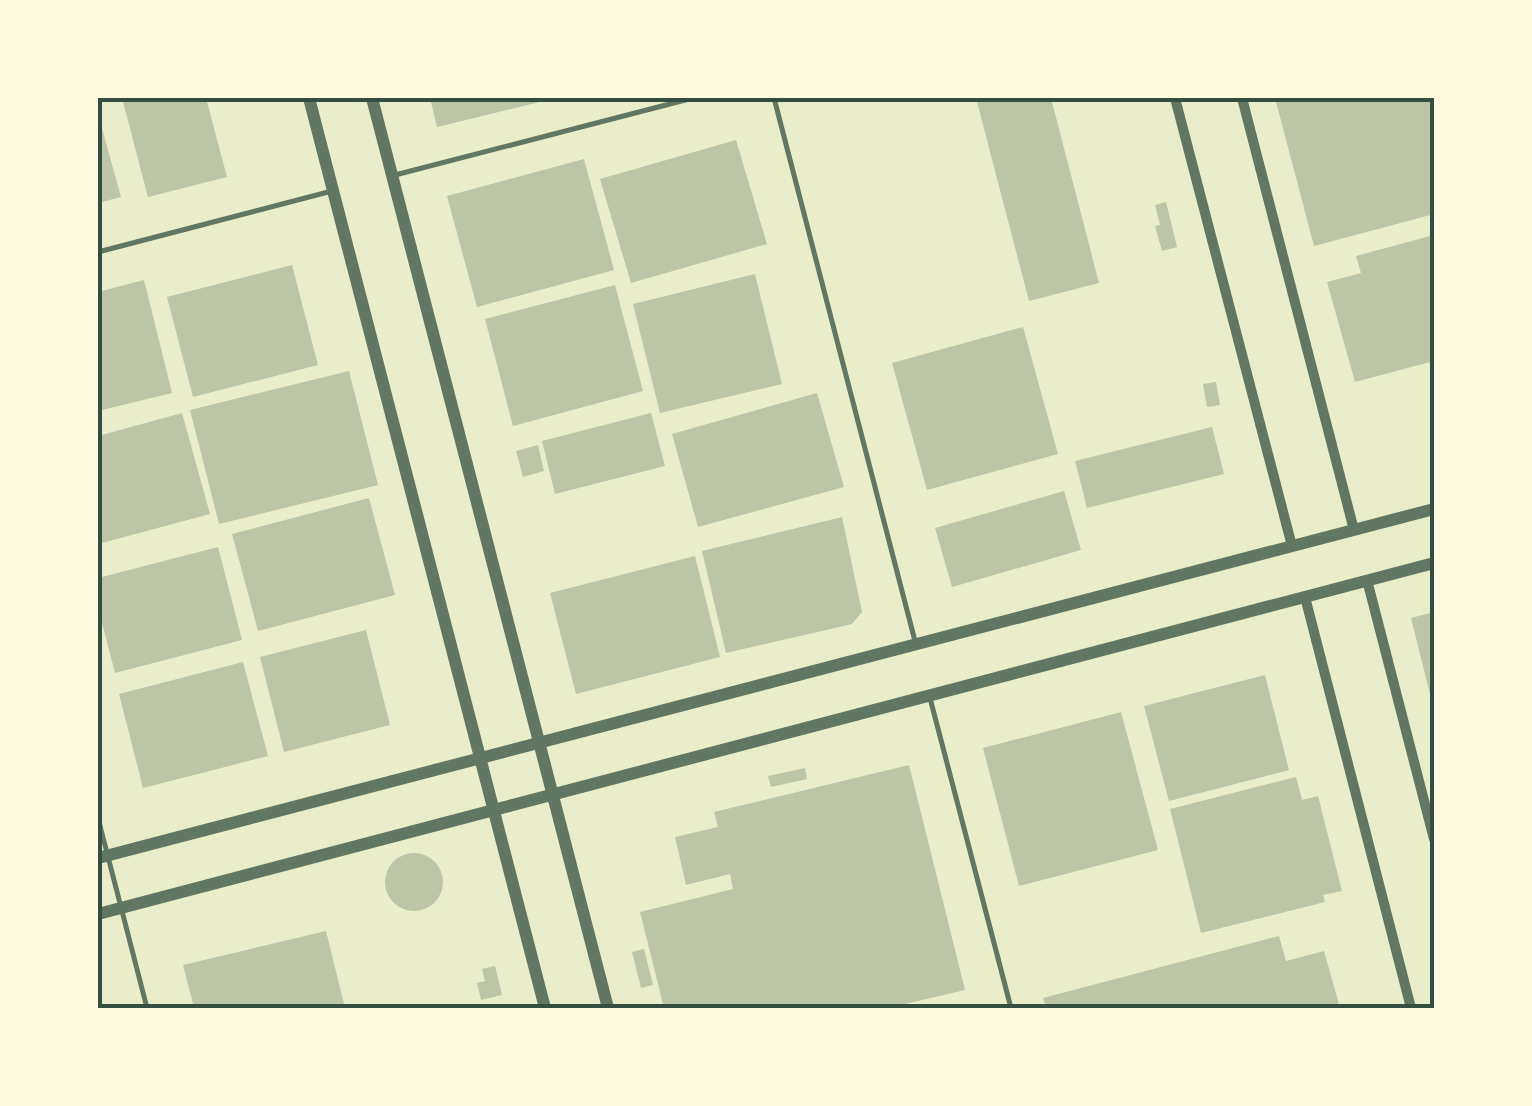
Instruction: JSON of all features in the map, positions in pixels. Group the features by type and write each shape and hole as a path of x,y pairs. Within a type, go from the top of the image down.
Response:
{"street":[{"path":"309,98 545,1008"},
{"path":"372,98 608,1008"},
{"path":"1175,98 1292,546"},
{"path":"1242,98 1354,530"},
{"path":"102,856 1434,509"},
{"path":"98,914 1434,563"},
{"path":"1367,580 1434,839"},
{"path":"1304,597 1411,1008"}],"lane":[{"path":"392,175 693,98"},
{"path":"774,98 916,644"},
{"path":"98,252 333,191"},
{"path":"929,695 1010,1008"},
{"path":"98,818 102,856 121,908 147,1008"}],"building":[{"path":"122,98 206,98 227,177 148,197"},
{"path":"430,98 552,98 552,99 437,127"},
{"path":"976,98 1051,98 1099,283 1029,301"},
{"path":"1275,98 1434,98 1434,214 1314,246"},
{"path":"98,114 121,197 98,203"},
{"path":"736,140 767,244 631,283 600,179"},
{"path":"584,159 614,270 477,307 447,196"},
{"path":"1166,202 1177,247 1162,251 1155,226 1160,225 1155,205"},
{"path":"1434,235 1434,361 1355,382 1327,282 1361,273 1356,256"},
{"path":"292,265 318,365 193,397 167,297"},
{"path":"755,274 782,384 660,413 633,304"},
{"path":"144,280 172,393 98,411 98,292"},
{"path":"615,285 643,391 513,426 485,319"},
{"path":"1023,327 1058,454 927,490 892,363"},
{"path":"349,371 378,485 219,524 190,410"},
{"path":"1216,382 1220,405 1207,407 1203,384"},
{"path":"817,393 844,487 698,527 672,434"},
{"path":"182,413 210,514 98,544 98,436"},
{"path":"651,413 665,466 555,494 542,441"},
{"path":"1212,427 1224,474 1087,508 1075,461"},
{"path":"538,445 544,471 523,477 516,451"},
{"path":"1064,491 1081,550 952,587 935,528"},
{"path":"369,498 395,595 258,631 232,534"},
{"path":"842,517 862,612 852,624 726,653 702,551"},
{"path":"218,547 242,640 115,673 98,607 98,578"},
{"path":"695,556 720,657 576,694 550,593"},
{"path":"1434,612 1434,705 1433,706 1411,618"},
{"path":"366,630 390,725 284,752 260,657"},
{"path":"243,662 268,756 143,788 119,694"},
{"path":"1265,675 1289,770 1169,801 1144,706"},
{"path":"1121,712 1158,850 1019,886 983,748"},
{"path":"909,765 965,990 888,1008 664,1008 640,912 733,889 730,874 686,885 675,837 718,827 714,812"},
{"path":"805,768 807,779 771,787 768,776"},
{"path":"1296,777 1302,800 1318,796 1342,891 1323,895 1325,902 1201,933 1170,809"},
{"path":"414,853 435,861 443,882 435,903 414,911 393,903 385,882 393,861"},
{"path":"326,931 345,1008 194,1008 183,965"},
{"path":"1279,936 1286,961 1324,951 1340,1008 1046,1008 1043,998"},
{"path":"644,949 653,985 641,988 632,952"},
{"path":"495,966 502,995 481,1000 477,983 485,981 482,969"}]}
